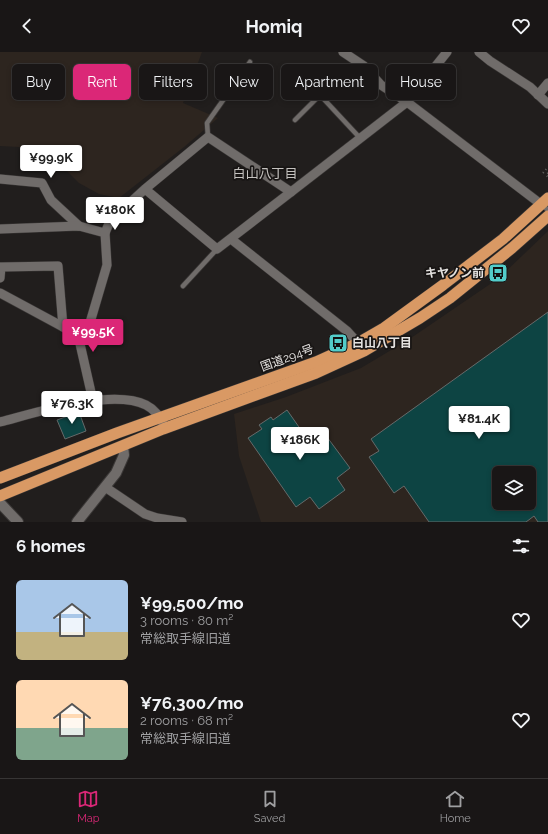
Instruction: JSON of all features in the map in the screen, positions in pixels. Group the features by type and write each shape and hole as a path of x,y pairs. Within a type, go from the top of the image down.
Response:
{"highway":[{"name":"国道294号","path":"0,478 316,362 358,343 384,328 449,281 546,204"},
{"name":"国道294号","path":"0,496 165,428 316,373 364,351 402,329 450,298 512,248 548,216"}],"street":[{"path":"343,52 364,66 381,85 407,102 546,204"},
{"path":"145,189 218,249 407,102 447,52"},
{"path":"479,52 530,87 548,104"},
{"path":"538,95 548,83"},
{"path":"79,340 89,326 107,265 105,233 110,221 145,189 208,137 291,192"},
{"path":"0,178 42,183 51,200 79,226"},
{"path":"0,229 79,226 105,233"},
{"path":"231,239 347,331 358,343"},
{"path":"0,278 1,267 58,266 63,327"},
{"path":"0,293 78,335 93,401"},
{"path":"0,422 76,403 127,400 146,405 156,412 165,428"},
{"path":"77,522 105,487 120,465 124,455 123,446"},
{"path":"105,487 145,514 157,518 182,522"},
{"path":"0,504 18,522"}],"lane":[{"path":"208,137 207,123 250,62"},
{"path":"295,120 320,95 360,138"},
{"path":"183,286 218,249"}],"path":[{"path":"543,173 548,167"}],"shaded area":[{"path":"0,52 202,52 198,64 139,64 139,100 184,100 183,103 218,118 119,198 99,194 79,183 64,168 54,149 0,146"},
{"path":"548,231 548,522 261,522 239,456 234,414 286,397 361,368 408,340 499,278"}],"building":[{"path":"548,312 548,522 538,522 534,516 526,522 429,522 404,486 394,493 369,457 379,451 371,439"},
{"path":"287,410 313,447 327,437 350,468 337,478 345,490 319,509 310,497 296,507 248,438 262,429 259,425 271,417 273,420"},
{"path":"79,412 86,431 65,439 57,420"}],"place":[{"name":"キヤノン前","path":"498,273"},
{"name":"白山八丁目","path":"338,343"}],"district":[{"name":"白山八丁目","path":"265,173"}]}
